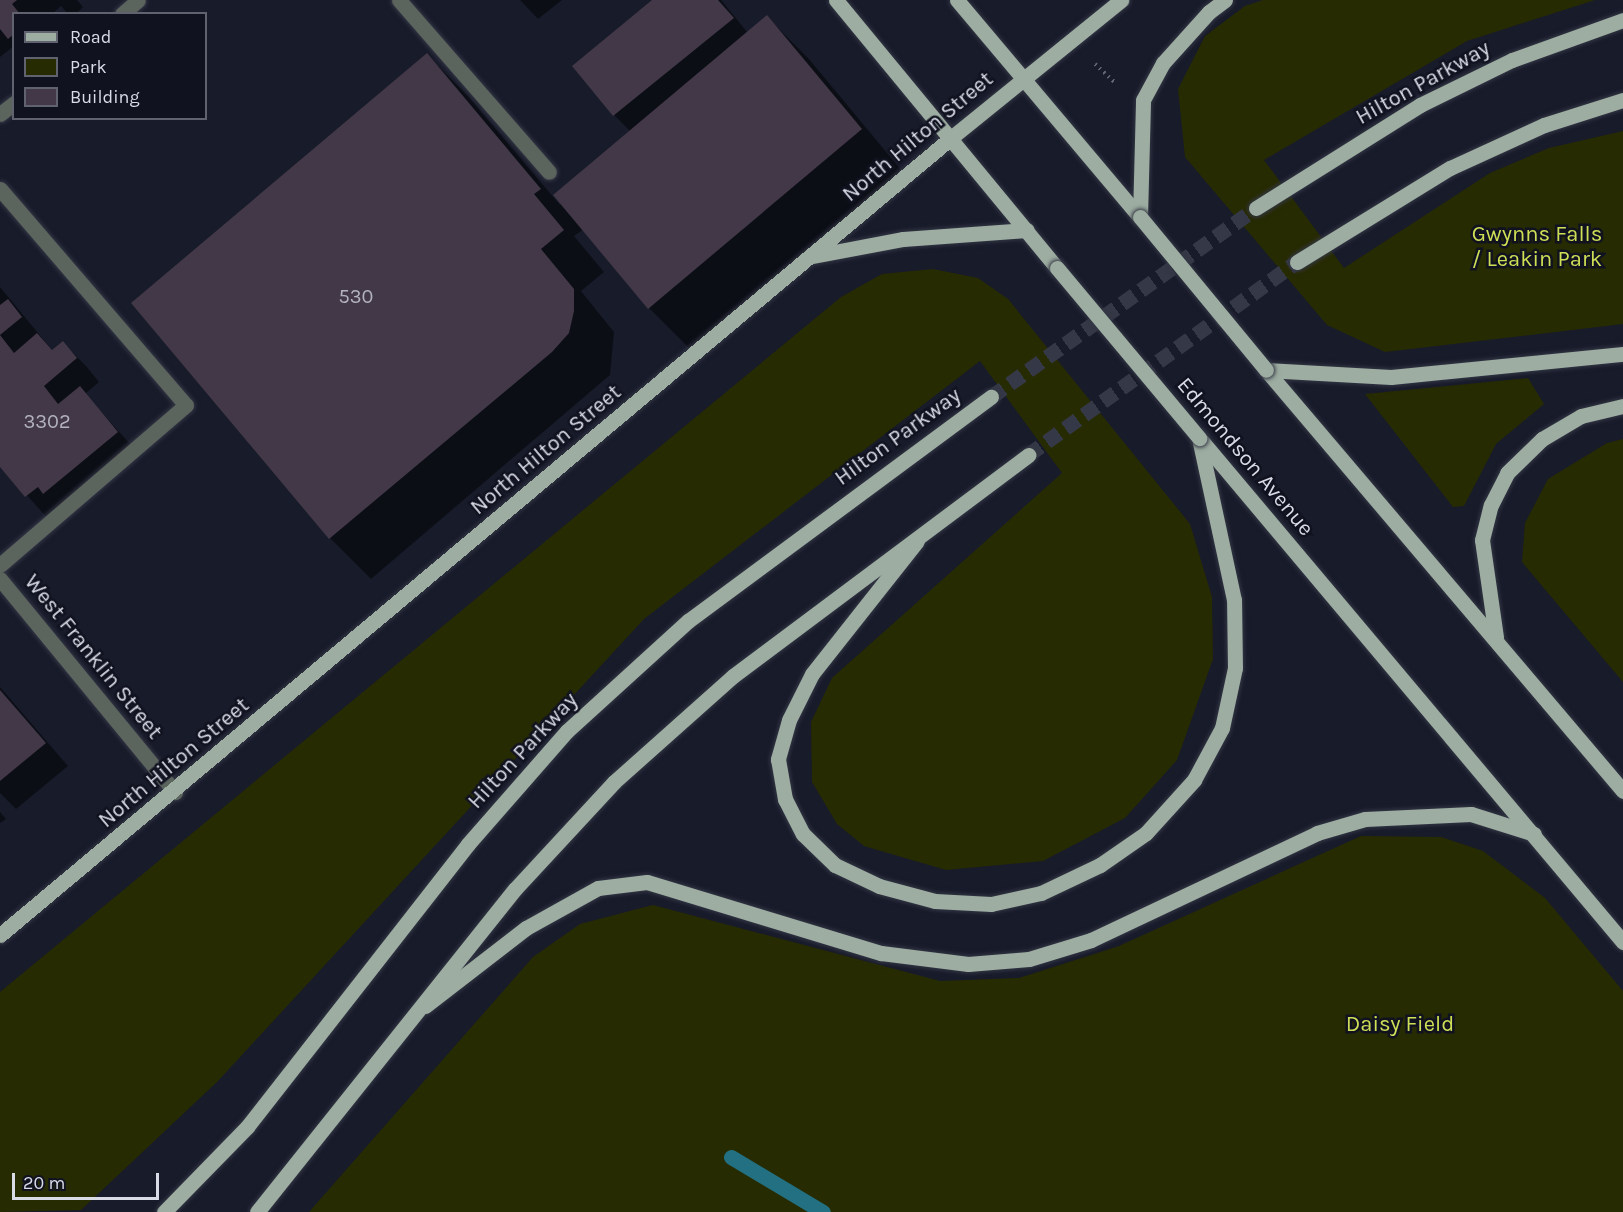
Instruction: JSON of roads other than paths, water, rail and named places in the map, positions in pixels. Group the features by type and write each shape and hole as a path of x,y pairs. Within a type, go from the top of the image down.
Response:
{"main road":[{"name":"Edmondson Avenue","path":"836,0 952,137 1057,268 1199,438 1623,942"},
{"path":"957,0 1266,370 1496,637 1623,790"},
{"name":"North Hilton Street","path":"0,935 175,792 952,137 1121,0"},
{"path":"1140,217 1143,100 1163,63 1187,34 1225,0"},
{"name":"Hilton Parkway","path":"1256,208 1419,105 1512,60 1623,20"},
{"path":"1297,262 1450,168 1544,125 1623,100"},
{"path":"811,256 903,239 1027,230"},
{"path":"1266,370 1391,377 1623,354"},
{"name":"Hilton Parkway","path":"164,1212 247,1128 468,844 567,731 688,621 991,397"},
{"path":"1496,637 1482,540 1491,505 1507,473 1542,439 1581,416 1623,406"},
{"path":"917,541 808,683 789,720 778,759 786,799 803,834 835,865 879,886 935,901 980,903 1041,894 1100,865 1146,833 1194,780 1222,728 1235,668 1234,600 1199,438"},
{"path":"257,1212 425,1006 515,889 614,782 733,676 917,541 1028,455"},
{"path":"425,1006 526,928 598,888 647,882 880,953 968,964 1029,959 1091,940 1317,833 1365,819 1471,814 1534,834"}],"street":[{"path":"124,12 138,0"},
{"path":"399,0 549,172"},
{"path":"0,114 12,105"},
{"path":"0,189 186,405 0,565"},
{"name":"West Franklin Street","path":"0,579 175,792"}],"waterway":[{"path":"731,1157 823,1212"}],"tunnel":[{"path":"991,397 1256,208"},
{"path":"1028,455 1297,262"}],"park label":[{"name":"Gwynns Falls / Leakin Park","path":"1537,246"},
{"name":"Daisy Field","path":"1400,1025"}]}
